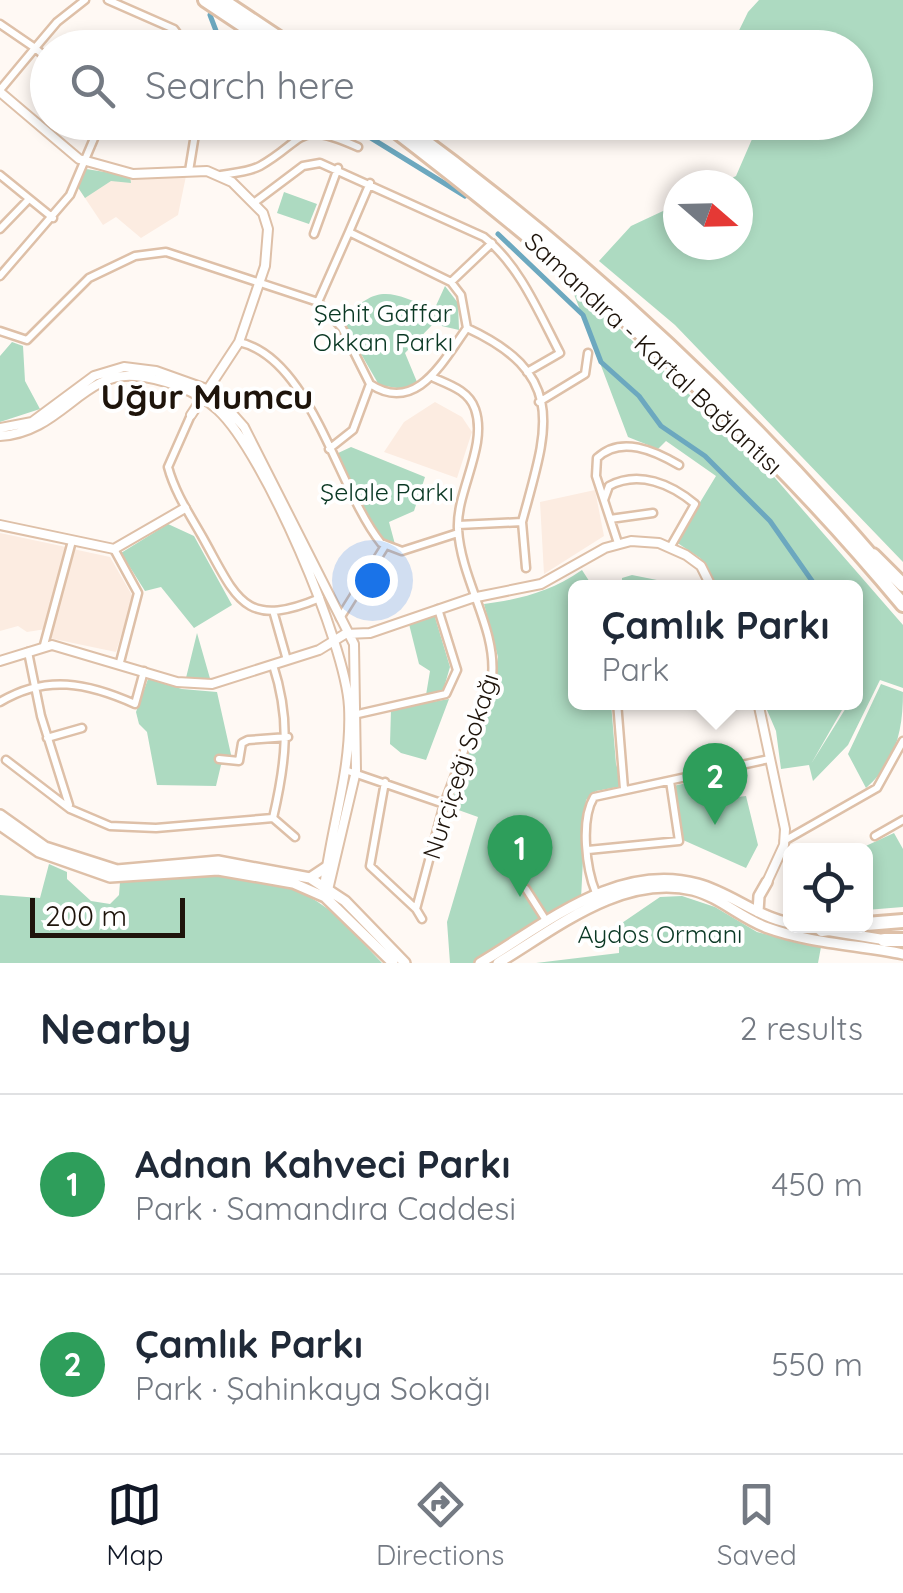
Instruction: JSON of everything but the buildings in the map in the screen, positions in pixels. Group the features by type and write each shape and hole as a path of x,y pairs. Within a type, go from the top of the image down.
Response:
{"highway":[{"path":"205,0 250,30"},
{"path":"222,0 267,30"},
{"name":"Samandıra - Kartal Bağlantısı","path":"407,140 524,232 628,322 859,548"},
{"name":"Samandıra - Kartal Bağlantısı","path":"422,140 546,237 641,321 778,453 859,548"},
{"path":"859,548 903,589"},
{"path":"859,548 903,609"},
{"path":"873,923 903,921"},
{"path":"884,940 903,942"}],"main road":[{"path":"0,815 46,846 117,870 218,861 310,878 405,963"},
{"path":"0,825 39,852 110,877 218,870 326,891 393,963"},
{"path":"310,878 328,866"},
{"path":"480,963 596,893 620,884 659,880 695,883 783,921"},
{"path":"737,914 767,882"},
{"path":"754,922 757,902 767,882"},
{"path":"498,963 623,893 690,890 771,930 903,954"},
{"path":"841,933 884,940"}],"street":[{"path":"50,30 84,0"},
{"path":"108,0 175,30"},
{"path":"0,24 30,44"},
{"path":"30,55 0,91 30,116"},
{"path":"59,140 85,162 133,174 190,170 221,175 257,168 291,140"},
{"path":"0,276 52,218 93,140"},
{"path":"190,170 194,140"},
{"path":"341,140 358,148"},
{"path":"255,202 304,166 338,168 492,243 525,286 560,353 527,372"},
{"path":"314,234 338,168"},
{"path":"0,175 52,218"},
{"path":"221,175 255,202 268,228 259,282 239,342 192,414 168,467 185,508 240,602 274,613 320,598"},
{"path":"318,302 370,182"},
{"path":"0,228 30,199"},
{"path":"349,232 451,282 460,296 468,328 514,353 527,372 540,402 546,435 522,522 526,568"},
{"path":"451,282 492,243"},
{"path":"0,331 27,340 89,278 152,252 170,254 318,302 342,328 370,384 352,430 329,449"},
{"path":"370,384 405,392 434,378 468,328"},
{"path":"239,342 262,348 286,372 385,546 402,550 458,529 522,522"},
{"path":"540,402 574,385 586,374 588,353"},
{"path":"0,428 32,422 108,370 140,368 204,396 220,412 252,458 320,598 338,652 349,708 352,771 328,866 326,891"},
{"path":"0,436 33,432 110,377 149,378 204,396 215,394"},
{"path":"434,378 465,393 478,418 458,529"},
{"path":"215,382 215,394 254,444 353,649 358,714 352,771 326,891"},
{"path":"618,543 595,466 601,452 639,447 679,465"},
{"path":"604,501 609,486 616,482 652,480 678,491 696,504 671,546"},
{"path":"0,526 114,548 185,508"},
{"path":"610,519 653,513"},
{"name":"Nurçiçeği Sokağı","path":"416,908 444,804 492,677 492,646 472,598 458,529"},
{"path":"44,645 72,541"},
{"path":"0,661 44,645 208,685 319,650 348,634 370,633 472,598 541,584 618,543 671,546 701,566 707,580"},
{"path":"340,618 385,546"},
{"path":"114,548 138,593 120,662"},
{"path":"358,714 446,694 458,670 438,609"},
{"path":"274,613 287,660"},
{"path":"319,650 353,649 370,633"},
{"path":"28,652 47,738 70,808"},
{"path":"272,665 286,708 288,738 274,818"},
{"path":"0,702 35,684 62,683 106,691 135,704 144,671"},
{"path":"617,710 624,789"},
{"path":"760,710 784,841 767,882"},
{"path":"47,738 82,728"},
{"path":"218,758 239,761 242,742 248,740 288,738"},
{"path":"784,841 877,788 903,741"},
{"path":"596,893 587,865 590,801 599,794 770,759"},
{"path":"6,760 70,808 110,826 138,828 274,818 295,837"},
{"path":"352,771 444,804"},
{"path":"588,850 679,841 670,781"},
{"path":"386,782 370,866 416,908 422,919"},
{"path":"874,836 903,820"},
{"path":"526,889 548,924"}],"shaded area":[{"path":"86,169 144,179 186,176 178,215 141,238 116,217 103,225 77,186"},
{"path":"435,402 462,417 472,432 457,478 384,452 404,422"},
{"path":"595,490 604,536 544,574 540,502"},
{"path":"0,533 66,547 46,629 27,632 18,626 0,631"},
{"path":"73,549 110,557 133,597 116,652 49,638"}],"green space":[{"path":"759,0 903,0 903,562 675,325 599,261 631,226 663,211 663,260 753,260 753,170 739,170 752,140 873,140 873,30 739,30"},
{"path":"86,169 130,176 131,183 111,181 85,198 77,186"},
{"path":"284,192 317,204 309,224 277,213"},
{"path":"569,281 762,463 903,625 903,688 880,680 848,745 813,781 809,765 781,769 776,731 767,710 842,710 811,764 845,710 863,710 863,580 714,580 700,558 676,542 716,476 666,441 658,449 628,437"},
{"name":"Şehit Gaffar Okkan Parkı","path":"445,286 458,303 459,330 433,324 405,353 417,382 403,389 379,385 342,321 365,301 385,294 434,310"},
{"path":"12,342 23,346 25,381 40,409 0,422 0,356"},
{"name":"Şelale Parkı","path":"351,447 425,477 414,511 389,522 396,548 380,538 336,454"},
{"path":"168,524 194,536 232,605 194,628 161,587 145,591 121,553"},
{"path":"582,570 588,580 568,580 568,710 612,710 616,764 623,786 596,791 586,800 581,899 475,963 450,963 447,922 478,817 450,807 498,657 484,604 558,584"},
{"path":"632,575 657,580 622,580"},
{"path":"434,614 450,667 443,691 426,695 430,671 419,664 409,624"},
{"path":"197,633 211,682 185,682"},
{"path":"148,679 182,689 217,692 232,759 221,765 216,786 157,785 147,732 139,724 136,712"},
{"path":"881,684 903,692 901,719 891,756 866,788 848,754"},
{"path":"449,699 426,760 401,753 390,744 391,709"},
{"path":"719,776 721,799 746,796 758,845 746,868 683,840 673,786"},
{"path":"894,833 903,849 903,907 873,909 872,843"},
{"path":"49,864 67,872 67,879 91,901 110,904 119,895 120,882 218,875 267,881 323,905 382,963 0,963 0,895 40,898"},
{"name":"Aydos Ormanı","path":"682,896 715,907 757,932 821,947 818,963 536,963 619,953 619,925 660,897"}],"waterway":[{"path":"210,15 216,30"},
{"path":"374,140 465,196"},
{"path":"498,234 583,315 601,362 639,396 661,426 705,456 770,521 811,580"}],"place":[{"name":"Çamlık Parkı","path":"715,825"},
{"name":"Adnan Kahveci Parkı","path":"520,897"}],"district":[{"name":"Uğur Mumcu","path":"207,396"}]}
